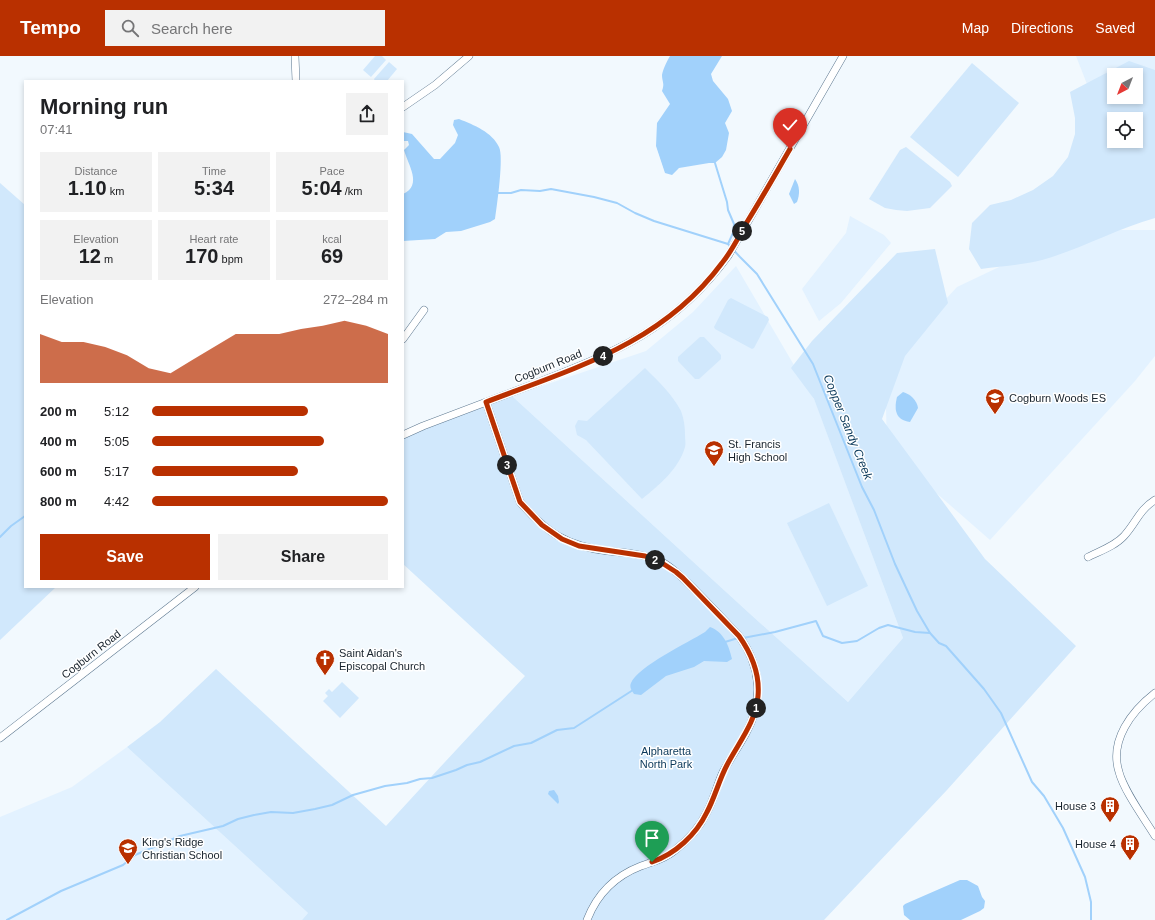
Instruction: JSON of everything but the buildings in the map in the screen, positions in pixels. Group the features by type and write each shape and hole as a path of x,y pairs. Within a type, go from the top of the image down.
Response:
{"street":[{"path":"295,56 296,80"},
{"path":"404,106 435,85 469,56"},
{"name":"Cogburn Road","path":"404,436 423,426 567,371 632,342 664,322 697,293 728,256 843,56"},
{"path":"404,338 424,310"},
{"path":"486,402 520,502 527,510 542,525 571,543 590,548 645,556 662,563 676,572 739,636 751,656 758,677 757,705 751,724 727,765 702,822 674,852 630,871 610,885 597,900 587,920"},
{"path":"1088,558 1112,545 1123,537 1144,508 1155,500"},
{"name":"Cogburn Road","path":"0,738 194,588"},
{"path":"1155,693 1140,705 1130,718 1120,737 1116,761 1124,784 1155,836"}],"shaded area":[{"path":"1076,56 1155,56 1155,91 1143,81 1143,68 1107,68 1107,99 1094,102"},
{"path":"850,216 884,235 891,243 841,303 819,321 802,289 846,233"},
{"name":"Cogburn Woods ES","path":"1077,230 1155,230 1155,356 1135,381 990,540 887,450 885,365 957,287"},
{"name":"St. Francis High School","path":"736,266 815,401 903,638 848,702 512,396 646,351 693,312"},
{"name":"King's Ridge Christian School","path":"127,747 308,913 302,920 0,920 0,817 72,787"}],"green space":[{"path":"375,56 382,56 386,60 371,77 363,70"},
{"path":"1129,61 1155,70 1155,218 1042,260 981,269 969,249 972,223 990,205 1011,200 1033,190 1053,176 1068,157 1075,134 1075,118 1070,92 1107,73 1107,104 1143,104 1143,68 1116,68"},
{"path":"389,62 397,69 388,80 374,79"},
{"path":"972,63 1019,103 958,177 910,137"},
{"path":"906,147 950,182 952,186 930,208 907,211 896,210 885,208 869,199 900,150"},
{"path":"0,183 24,204 24,588 55,588 0,640"},
{"name":"Alpharetta North Park","path":"935,249 948,303 905,356 882,419 985,559 1076,646 947,790 824,920 302,920 308,913 127,747 160,722 216,669 386,826 525,676 404,565 404,438 459,411 512,396 848,702 903,638 814,399 791,368 812,341 897,253"},
{"path":"731,298 768,317 769,320 754,348 752,349 715,329 714,327 728,300"},
{"path":"700,337 704,337 721,355 721,359 699,379 695,379 678,361 678,357"},
{"path":"645,368 669,393 681,411 685,426 685,447 673,470 661,483 642,499 586,440 577,435 575,426 578,420 587,421"},
{"path":"829,503 868,586 827,606 787,523"},
{"path":"342,682 359,698 340,718 323,701 328,696 325,693 329,689 332,692"}],"water":[{"path":"670,56 722,56 711,74 713,81 728,99 732,111 725,123 729,133 726,150 722,157 715,163 679,168 672,175 665,173 656,146 657,123 670,104 662,91 662,75"},
{"path":"459,119 487,133 499,147 501,160 495,219 461,231 446,232 435,239 404,241 404,193 409,190 413,180 411,168 404,150 409,145 408,141 404,141 404,132 412,134 434,159 440,159 455,143 458,135 453,125 454,120"},
{"path":"795,179 799,187 799,196 797,202 794,204 789,194"},
{"path":"903,392 913,398 918,408 910,422 901,419 896,410 897,397"},
{"path":"710,627 719,632 725,640 732,659 727,662 704,661 694,667 666,676 641,695 634,694 630,684 635,677 653,662 705,632"},
{"path":"554,790 558,796 558,804 548,794 549,791"},
{"path":"960,880 967,880 978,886 985,901 984,908 980,911 961,920 910,920 904,915 903,906 905,904"}],"waterway":[{"path":"715,163 728,210 734,224 733,233 728,244"},
{"name":"Copper Sandy Creek","path":"496,193 551,189 617,203 654,221 728,244 757,274 813,364 862,487 874,510 895,564 917,611 930,633 939,643 946,646 984,689 1001,713 1032,782 1044,796 1063,828 1085,877 1091,902 1091,920"},
{"name":"Copper Sandy Creek","path":"0,537 11,526 24,517"},
{"path":"743,638 775,632 816,621 823,636 842,643 857,641 879,628 888,625 915,632 930,633"},
{"path":"725,642 738,638"},
{"path":"7,920 61,891 123,865 135,855 180,836 223,826 238,819 254,815 271,812 293,813 315,809 332,805 353,795 385,786 432,778 467,765 480,762 514,746 531,743 557,730 574,728 633,690"}],"place":[{"name":"Cogburn Woods ES","path":"995,415"},
{"name":"St. Francis High School","path":"714,467"},
{"name":"Saint Aidan's Episcopal Church","path":"325,676"},
{"name":"House 3","path":"1110,823"},
{"name":"House 4","path":"1130,861"},
{"name":"King's Ridge Christian School","path":"128,865"}],"route":[{"path":"652,862 674,852 702,822 720,779 751,724 757,705 758,695 758,677 753,662 745,644 739,636 683,578 669,567 645,556 579,546 562,539 542,525 520,502 486,402 615,351 664,322 679,310 710,279 728,256 790,149"}]}
